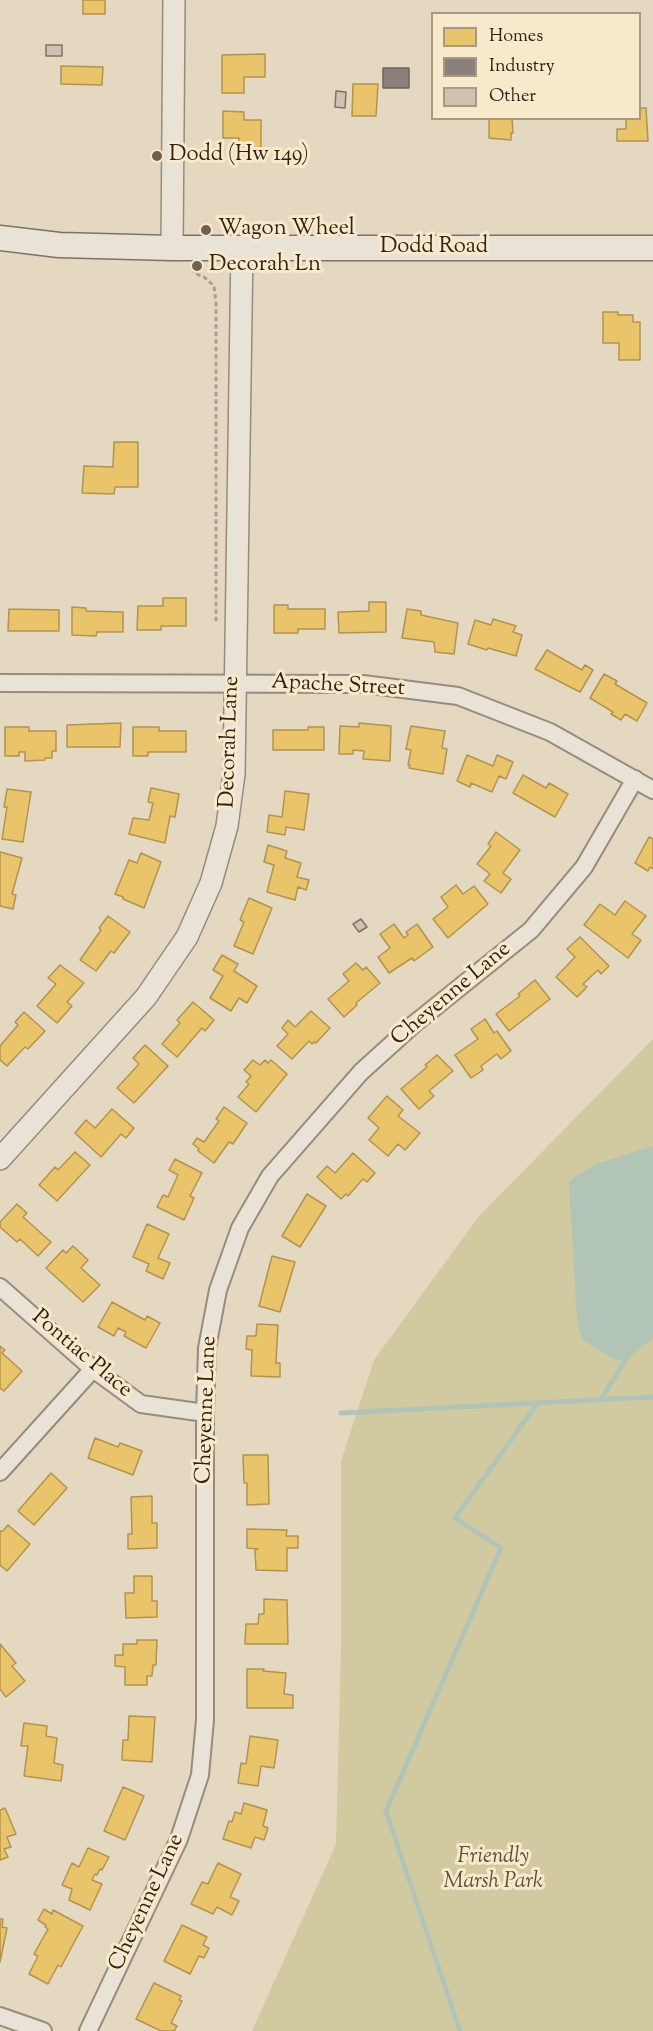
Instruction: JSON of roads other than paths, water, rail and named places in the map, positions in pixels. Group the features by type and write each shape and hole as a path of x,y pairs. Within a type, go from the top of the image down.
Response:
{"main road":[{"name":"Dodd Road","path":"0,238 59,245 172,248 653,248"}],"street":[{"path":"172,248 174,0"},
{"name":"Decorah Lane","path":"0,1159 146,997 187,937 212,883 227,826 234,774 242,248"},
{"name":"Apache Street","path":"0,683 363,684 458,696 550,732 653,790"},
{"name":"Cheyenne Lane","path":"88,2031 179,1839 200,1775 205,1720 207,1348 218,1290 240,1228 270,1176 361,1072 414,1024 531,930 584,867 635,779"},
{"name":"Pontiac Place","path":"0,1287 93,1369 141,1404 205,1413"},
{"path":"0,1472 93,1369"},
{"path":"0,2016 44,2031"}],"waterway":[{"path":"601,1399 627,1358"},
{"path":"341,1413 653,1397"},
{"path":"460,2031 386,1811 501,1548 455,1518 537,1404"}],"place":[{"name":"Dodd (Hw 149)","path":"157,156"},
{"name":"Wagon Wheel","path":"206,230"},
{"name":"Decorah Ln","path":"197,266"}],"park label":[{"name":"Friendly Marsh Park","path":"493,1871"}]}
